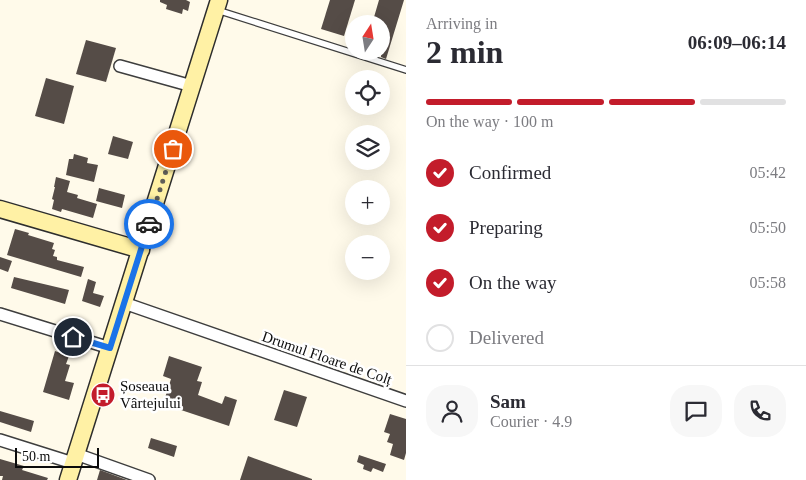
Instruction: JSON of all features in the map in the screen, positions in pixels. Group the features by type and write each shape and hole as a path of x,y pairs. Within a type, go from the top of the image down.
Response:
{"main road":[{"path":"68,480 217,5"},
{"path":"0,209 141,250"}],"street":[{"path":"120,66 192,86"},
{"name":"Drumul Floare de Colț","path":"124,303 406,401"},
{"path":"0,314 110,348"},
{"path":"0,440 74,458 149,480"}],"lane":[{"path":"217,5 406,70"}],"building":[{"path":"160,0 186,0 190,2 188,11 183,9 182,14 166,9 167,5 160,2"},
{"path":"330,0 355,0 350,15 345,15 344,36 321,29"},
{"path":"379,0 404,0 390,46 390,15 375,15"},
{"path":"86,40 116,48 106,82 76,74"},
{"path":"46,78 74,86 64,124 35,116"},
{"path":"113,136 133,142 128,159 108,154"},
{"path":"74,154 88,158 87,163 98,165 94,182 66,175 69,159 73,159"},
{"path":"56,177 70,181 67,192 78,195 77,198 97,204 93,218 62,209 61,212 52,209"},
{"path":"99,188 125,195 122,208 96,201"},
{"path":"15,229 54,243 52,249 55,250 53,256 57,257 57,260 84,267 81,277 7,255"},
{"path":"0,257 12,261 8,272 0,269"},
{"path":"14,277 69,290 65,304 11,288"},
{"path":"88,279 96,282 93,293 104,296 100,307 82,301"},
{"path":"55,351 69,356 66,364 70,365 65,381 74,383 69,400 43,392"},
{"path":"169,356 202,367 197,381 202,382 198,395 222,404 225,396 237,400 229,426 163,404 171,379 163,376"},
{"path":"284,390 307,397 297,427 274,420"},
{"path":"0,411 34,421 31,432 0,422"},
{"path":"390,414 406,419 406,453 404,460 390,455 393,444 387,442 390,434 384,432"},
{"path":"151,438 177,446 174,457 148,448"},
{"path":"359,455 386,464 383,472 373,468 371,472 363,469 364,465 357,462"},
{"path":"248,456 312,479 312,480 240,480"},
{"path":"0,459 24,466 22,470 48,478 47,480 2,480 3,476 0,476"},
{"path":"100,470 127,480 97,480"}],"way so far":[{"path":"149,224 173,149"}],"place":[{"name":"Șoseaua Vârtejului","path":"103,395"}],"route":[{"path":"73,337 110,348 149,224"}]}
